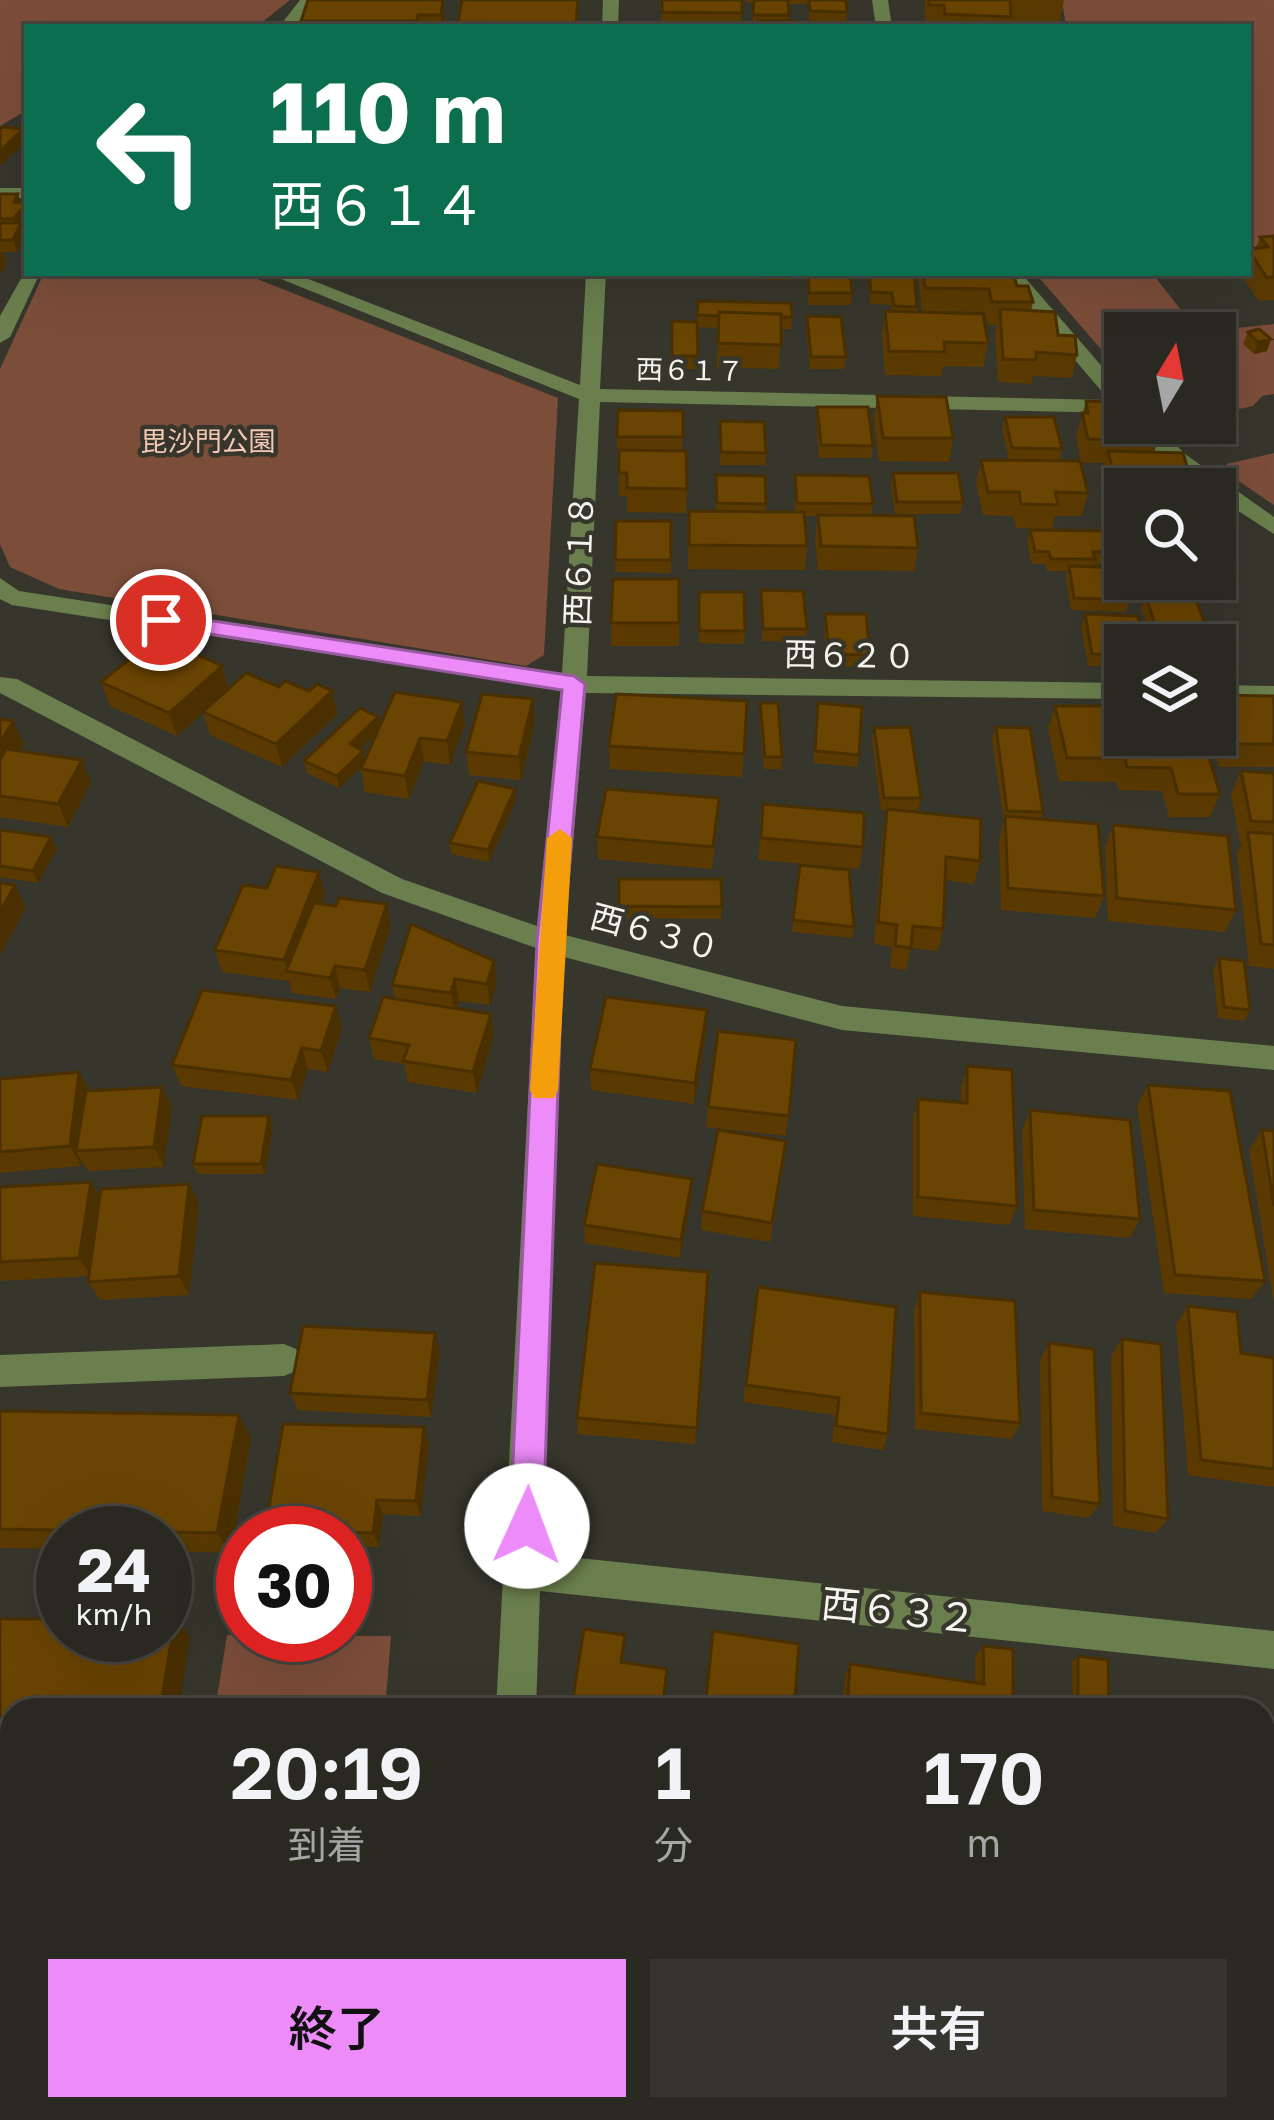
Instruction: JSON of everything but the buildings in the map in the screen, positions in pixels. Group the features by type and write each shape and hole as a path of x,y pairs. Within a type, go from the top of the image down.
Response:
{"street":[{"path":"289,24 308,0"},
{"path":"0,337 29,276"},
{"name":"西６１７","path":"284,276 586,395 1104,406"},
{"name":"西６１８","path":"517,1698 550,942 574,684 596,276"},
{"path":"1014,276 1104,382"},
{"path":"1162,444 1274,527"},
{"name":"西６２０","path":"0,585 12,597 574,684 1104,692"},
{"name":"西６３０","path":"0,685 8,685 392,886 550,942 842,1018 1274,1058"},
{"path":"1236,693 1274,694"},
{"path":"0,1371 284,1360"},
{"name":"西６３２","path":"525,1571 1274,1650"}],"green space":[{"path":"0,0 290,0 260,24 24,24 24,112 0,126"},
{"path":"1062,0 1274,0 1274,253 1251,255 1251,24 1066,24"},
{"name":"毘沙門公園","path":"43,276 250,276 558,398 544,655 526,666 59,589 10,567 0,544 0,369"},
{"path":"1038,276 1154,276 1182,312 1104,312 1104,353"},
{"path":"1274,324 1274,394 1262,396 1253,406 1236,410 1236,328"},
{"path":"1274,453 1274,505 1236,479 1236,468 1227,468 1227,464"},
{"path":"372,1636 391,1636 386,1698 217,1698 223,1662 372,1662"}],"slow traffic":[{"path":"544,1090 560,838"}],"route":[{"path":"161,620 574,684 550,942 527,1526"}]}
